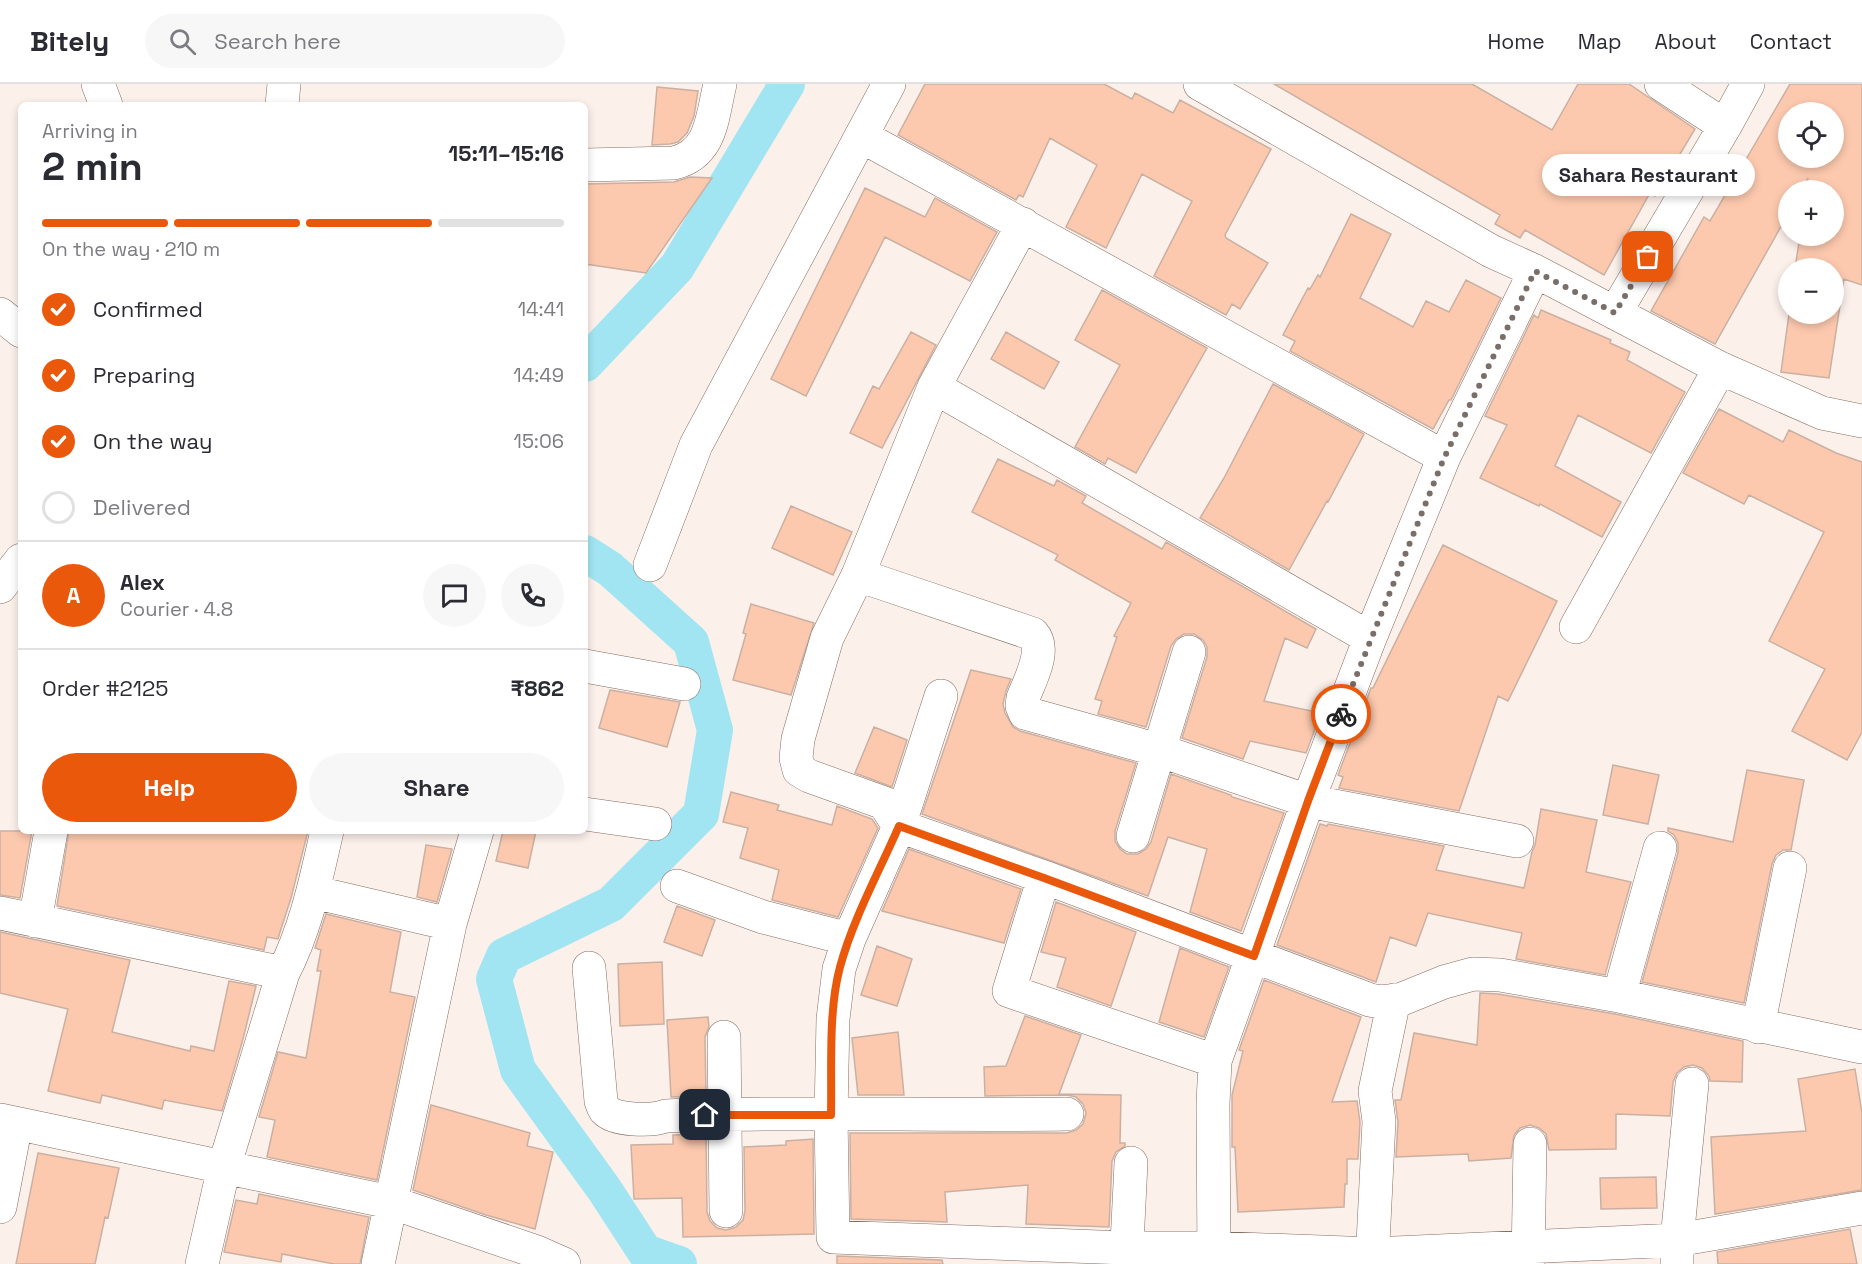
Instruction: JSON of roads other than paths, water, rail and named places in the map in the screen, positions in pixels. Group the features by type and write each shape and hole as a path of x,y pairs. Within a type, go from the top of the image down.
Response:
{"street":[{"path":"98,84 105,102"},
{"path":"282,102 284,84"},
{"path":"588,165 674,163 687,160 699,151 706,139 720,84"},
{"path":"650,565 696,445 889,84"},
{"path":"1200,84 1491,251 1535,271 1720,368 1822,413 1862,421"},
{"path":"1661,84 1725,126"},
{"path":"1615,313 1748,84"},
{"path":"861,136 1444,458"},
{"path":"1023,224 933,387 858,575 827,638 798,739 796,758 799,770 808,776 884,803 899,826 1370,1000 1380,1002 1394,1000 1473,974 1500,975 1619,996 1862,1047"},
{"path":"1215,1256 1213,1104 1215,1061 1308,801 1370,638 1444,458 1535,271"},
{"path":"0,314 18,329"},
{"path":"1576,627 1720,368"},
{"path":"933,387 1370,638"},
{"path":"0,586 18,564"},
{"path":"858,575 1034,634 1040,648 1023,698 1022,706 1025,713 1158,750 1308,801 1517,841"},
{"path":"1133,836 1189,652"},
{"path":"588,667 684,684"},
{"path":"941,696 899,826 849,939 839,969 833,1019 831,1115 833,1237 1126,1256 1373,1259 1677,1252 1862,1208"},
{"path":"588,814 655,824"},
{"path":"35,921 50,834"},
{"path":"202,1264 224,1167 283,973 295,950 313,892 326,834"},
{"path":"378,1264 450,924 476,834"},
{"path":"1619,996 1660,848"},
{"path":"1758,1026 1790,868"},
{"path":"1044,878 1009,991 1215,1061"},
{"path":"677,886 763,917 849,939"},
{"path":"313,892 450,924"},
{"path":"0,913 283,973"},
{"path":"589,968 601,1101 605,1110 616,1116 635,1119 724,1114 1067,1113"},
{"path":"1373,1259 1379,1121 1375,1091 1394,1000"},
{"path":"724,1037 726,1211"},
{"path":"1677,1252 1692,1084"},
{"path":"0,1207 8,1122 390,1202 537,1252 564,1264"},
{"path":"1529,1255 1530,1144"},
{"path":"1126,1256 1131,1163"}],"waterway":[{"path":"588,361 677,267 787,84"},
{"path":"588,555 610,569 691,642 715,730 701,814 611,904 504,956 494,979 518,1070 604,1189 645,1252 679,1264"}],"place":[{"name":"Sahara Restaurant","path":"1648,257"}]}
